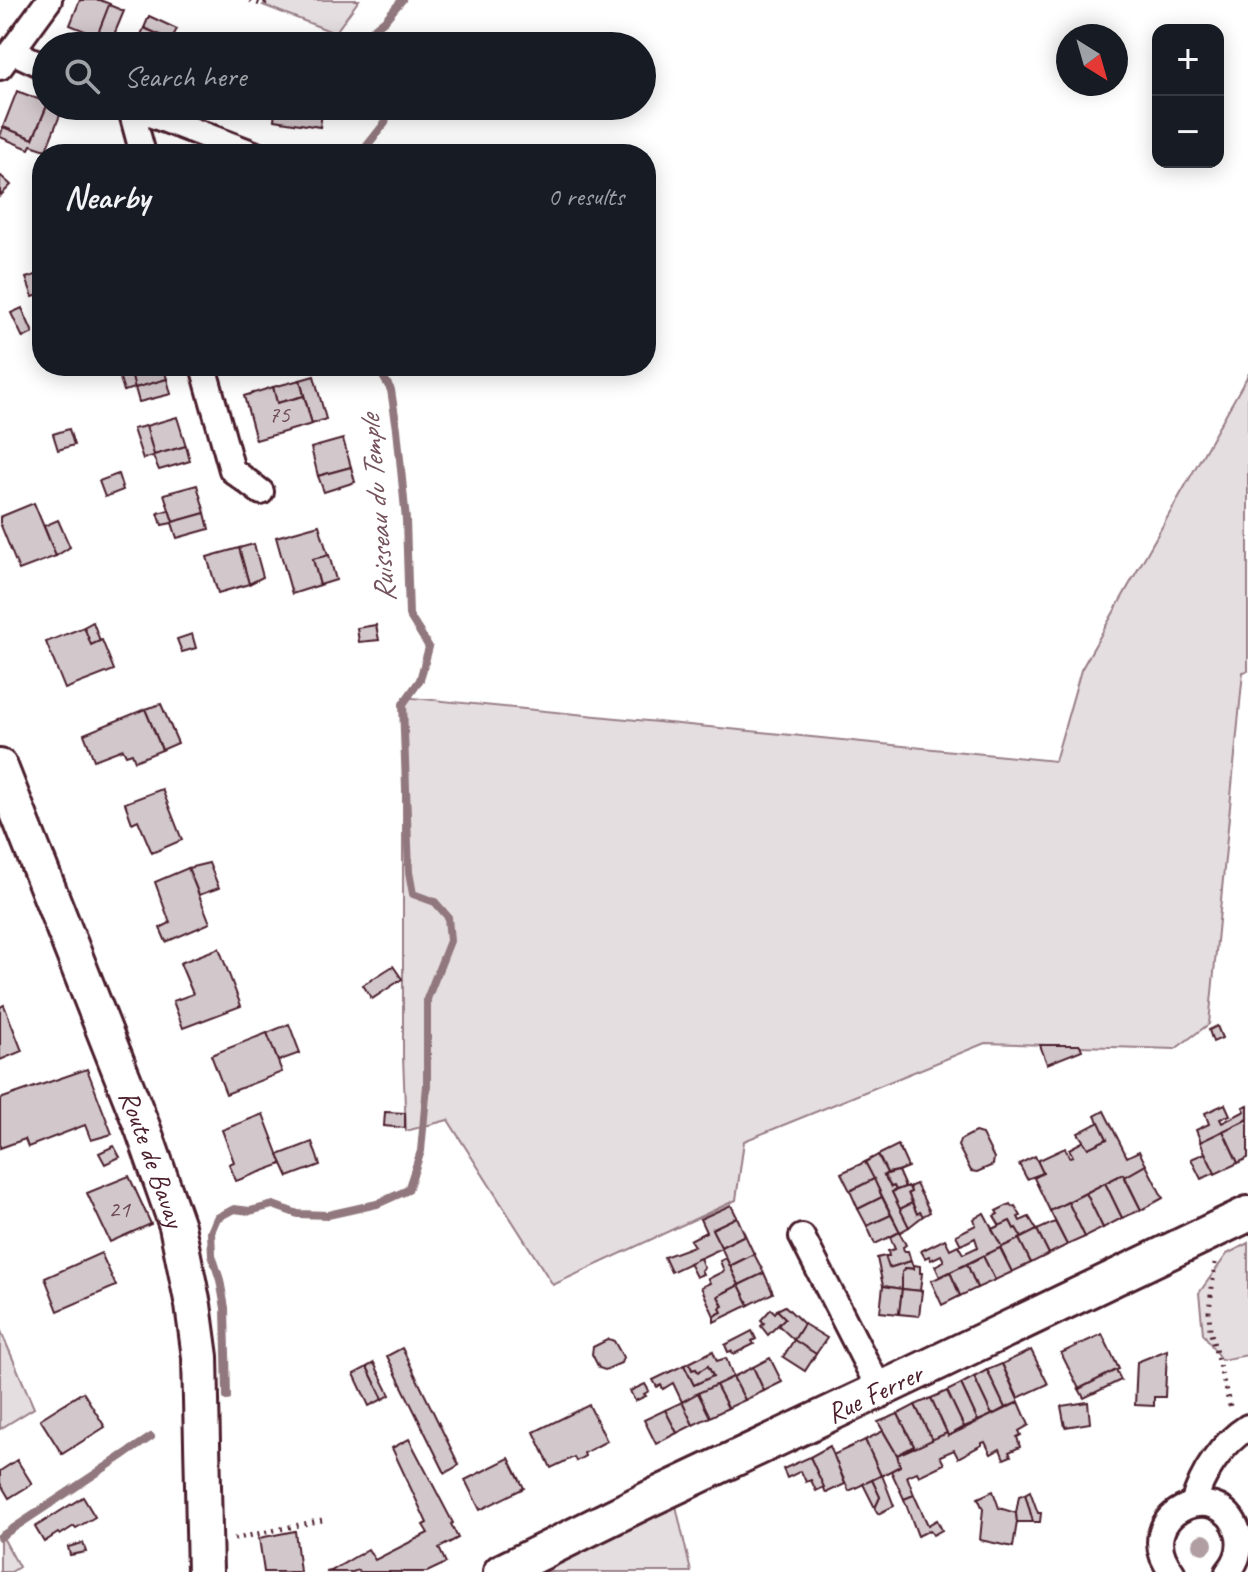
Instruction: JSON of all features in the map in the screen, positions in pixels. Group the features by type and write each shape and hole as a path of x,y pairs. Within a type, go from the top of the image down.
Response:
{"main road":[{"name":"Route de Bavay","path":"0,767 143,1129 177,1226 200,1357 205,1559"},
{"name":"Rue Ferrer","path":"501,1572 1233,1221"}],"street":[{"path":"32,64 6,59 49,0"},
{"path":"133,120 140,144"},
{"path":"165,120 228,144"},
{"path":"206,376 232,470 261,492"},
{"path":"802,1237 880,1390"},
{"path":"1193,1504 1207,1469 1242,1431"},
{"path":"1172,1572 1162,1557 1160,1537 1172,1515 1193,1504 1206,1504 1229,1515 1240,1538 1236,1570"}],"path":[{"path":"250,0 263,5 268,0"},
{"path":"1233,1221 1209,1311 1210,1330 1242,1431"},
{"path":"205,1559 327,1519"}],"shaded area":[{"path":"268,0 359,0 336,32 263,5"},
{"path":"1248,375 1248,671 1243,672 1209,1024 1175,1049 985,1043 744,1141 736,1200 553,1285 448,1120 406,1131 403,1057 403,697 1055,761 1081,670"},
{"path":"1248,1243 1248,1355 1221,1360 1203,1333 1199,1293 1227,1254"},
{"path":"0,1329 34,1408 0,1429"},
{"path":"672,1488 691,1572 501,1572"},
{"path":"0,1532 19,1567 11,1572 0,1572"}],"building":[{"path":"80,0 100,0 110,4 99,32 87,32 70,25"},
{"path":"109,5 124,11 115,32 99,32"},
{"path":"149,16 177,29 175,32 153,32 144,28"},
{"path":"17,91 32,97 32,120 41,120 33,139 3,127"},
{"path":"41,120 58,120 48,144 32,144 29,149 0,137 3,127 33,139"},
{"path":"274,120 321,120 320,127"},
{"path":"0,177 11,185 0,196"},
{"path":"32,276 32,294 26,278"},
{"path":"22,308 32,334 23,338 11,313"},
{"path":"119,376 132,376 135,388 124,391"},
{"path":"132,376 166,376 167,379 135,388"},
{"path":"314,376 326,419 312,424 300,380"},
{"path":"167,379 171,394 139,402 135,388"},
{"path":"300,380 304,396 277,403 273,387"},
{"path":"273,387 277,403 304,396 312,424 256,440 244,396"},
{"path":"177,417 186,446 154,455 146,426"},
{"path":"146,426 154,455 186,446 190,461 159,470 153,456 143,459 133,429"},
{"path":"69,429 74,445 58,450 53,434"},
{"path":"343,439 351,467 318,476 311,448"},
{"path":"351,467 355,482 324,492 318,476"},
{"path":"118,474 123,490 105,497 99,481"},
{"path":"197,485 205,513 173,522 164,494"},
{"path":"34,503 56,556 19,570 0,517"},
{"path":"169,510 173,522 205,513 209,529 177,538 172,523 162,525 158,513"},
{"path":"58,520 70,547 56,556 44,526"},
{"path":"319,525 328,555 313,559 320,585 292,594 276,537"},
{"path":"254,544 263,577 249,584 239,548"},
{"path":"239,548 249,584 218,593 207,557"},
{"path":"329,555 336,580 320,585 313,559"},
{"path":"93,622 100,641 91,645 84,627"},
{"path":"376,625 379,640 359,642 357,628"},
{"path":"84,627 91,645 102,640 114,670 65,689 46,642"},
{"path":"192,634 196,648 182,652 177,639"},
{"path":"161,704 178,743 162,750 145,709"},
{"path":"145,709 162,750 135,761 132,753 126,755 123,749 94,760 84,734"},
{"path":"162,789 182,840 152,853 138,820 132,823 125,803"},
{"path":"209,863 219,888 199,895 188,868"},
{"path":"188,868 210,923 166,942 160,928 170,923 155,882"},
{"path":"219,948 241,1006 183,1028 173,1001 193,994 180,963"},
{"path":"393,966 402,979 372,999 363,985"},
{"path":"4,1005 22,1051 0,1060 0,1007"},
{"path":"289,1024 300,1053 278,1061 267,1033"},
{"path":"1217,1026 1222,1038 1213,1042 1209,1030"},
{"path":"267,1033 282,1072 226,1094 211,1055"},
{"path":"1040,1045 1080,1045 1082,1050 1047,1064"},
{"path":"87,1069 112,1134 91,1140 85,1125 28,1147 25,1139 0,1148 0,1099"},
{"path":"1225,1104 1230,1115 1220,1119 1222,1123 1245,1111 1243,1107 1248,1105 1248,1119 1201,1142 1196,1130 1209,1124 1205,1113"},
{"path":"1104,1111 1127,1157 1139,1151 1146,1165 1050,1211 1034,1178 1043,1173 1037,1161 1065,1148 1069,1157 1073,1156 1069,1149 1084,1141 1088,1148 1107,1139 1095,1116"},
{"path":"385,1112 405,1113 405,1128 384,1126"},
{"path":"263,1114 282,1164 236,1181 229,1164 234,1162 222,1130"},
{"path":"1248,1119 1248,1158 1238,1163 1223,1131"},
{"path":"1099,1122 1107,1139 1088,1148 1078,1133"},
{"path":"1223,1131 1238,1163 1215,1174 1200,1142"},
{"path":"975,1132 982,1134 994,1158 993,1165 977,1172 971,1171 958,1146 960,1140"},
{"path":"312,1142 320,1165 288,1177 278,1155"},
{"path":"898,1145 908,1167 887,1173 878,1155"},
{"path":"114,1146 120,1157 105,1164 99,1153"},
{"path":"1205,1153 1215,1173 1201,1179 1191,1159"},
{"path":"878,1155 887,1173 884,1175 896,1190 892,1192 909,1227 900,1232 865,1162"},
{"path":"1035,1156 1043,1173 1027,1179 1019,1164"},
{"path":"865,1162 874,1179 850,1191 841,1173"},
{"path":"1146,1165 1163,1198 1141,1210 1125,1177"},
{"path":"898,1171 905,1187 896,1190 884,1175"},
{"path":"1123,1174 1141,1210 1122,1218 1105,1183"},
{"path":"129,1176 151,1224 110,1242 87,1193"},
{"path":"874,1179 882,1197 858,1209 850,1191"},
{"path":"1105,1183 1122,1218 1103,1228 1086,1193"},
{"path":"916,1184 930,1212 923,1216 920,1212 917,1214 908,1193 911,1192 909,1187"},
{"path":"909,1187 912,1203 900,1209 892,1192"},
{"path":"1086,1193 1103,1228 1085,1237 1068,1202"},
{"path":"882,1197 891,1215 867,1226 858,1209"},
{"path":"1068,1202 1085,1237 1067,1245 1050,1211"},
{"path":"912,1203 917,1214 920,1212 923,1216 909,1227 900,1209"},
{"path":"1010,1204 1021,1216 1018,1217 1020,1221 1029,1217 1037,1230 1022,1238 1010,1221 1000,1226 994,1216 998,1214 996,1211"},
{"path":"731,1205 737,1217 712,1229 722,1248 671,1272 664,1257 694,1246 690,1240 706,1232 700,1219"},
{"path":"984,1213 1002,1247 940,1277 935,1266 944,1261 941,1255 931,1260 929,1256 925,1258 921,1251 945,1239 950,1249 958,1245 963,1254 978,1247 975,1238 961,1245 956,1235 976,1225 974,1219"},
{"path":"891,1215 900,1232 875,1244 867,1226"},
{"path":"737,1217 745,1235 721,1247 712,1229"},
{"path":"1010,1221 1022,1238 1002,1247 992,1229"},
{"path":"1055,1222 1067,1245 1049,1254 1037,1230"},
{"path":"1037,1230 1049,1254 1031,1263 1019,1239"},
{"path":"899,1232 906,1245 904,1251 908,1251 911,1261 889,1268 885,1256 895,1249 890,1237"},
{"path":"745,1235 754,1254 730,1266 721,1247"},
{"path":"1019,1239 1031,1263 1012,1272 1000,1248"},
{"path":"1000,1248 1012,1272 995,1280 983,1256"},
{"path":"101,1253 116,1286 58,1311 45,1278"},
{"path":"754,1254 764,1273 739,1285 730,1266"},
{"path":"885,1256 889,1268 911,1261 914,1269 906,1268 902,1272 902,1289 883,1286 877,1258"},
{"path":"983,1256 995,1280 977,1288 967,1264"},
{"path":"700,1258 703,1274 696,1277 689,1263"},
{"path":"726,1258 739,1285 718,1296 723,1306 720,1308 722,1312 714,1316 701,1287 710,1283 708,1279 724,1271 720,1261"},
{"path":"967,1264 977,1288 960,1296 950,1272"},
{"path":"914,1265 920,1266 922,1273 920,1291 902,1289 902,1272 906,1268 914,1269"},
{"path":"950,1272 960,1296 942,1305 931,1281"},
{"path":"764,1273 773,1293 749,1305 739,1285"},
{"path":"739,1285 749,1305 714,1322 714,1316 722,1312 720,1308 723,1306 718,1296"},
{"path":"883,1286 902,1289 899,1314 880,1312"},
{"path":"902,1289 922,1291 919,1316 899,1314"},
{"path":"785,1306 804,1324 794,1340 778,1325 785,1318 777,1310"},
{"path":"771,1309 775,1313 777,1310 785,1318 768,1335 761,1326 764,1323 761,1320"},
{"path":"804,1324 827,1338 816,1354 794,1340"},
{"path":"752,1331 756,1339 752,1341 754,1344 734,1354 728,1352 725,1345"},
{"path":"1102,1334 1119,1369 1079,1389 1061,1353"},
{"path":"609,1339 614,1341 623,1357 621,1363 605,1370 599,1368 592,1354 593,1347"},
{"path":"794,1340 816,1354 805,1371 783,1357"},
{"path":"402,1348 459,1465 445,1473 387,1356"},
{"path":"1031,1350 1048,1384 1018,1398 1002,1364"},
{"path":"1167,1350 1165,1397 1154,1397 1154,1406 1135,1405 1137,1362"},
{"path":"713,1351 717,1361 726,1358 733,1377 682,1402 673,1383 663,1389 661,1385 657,1387 653,1380 684,1365 694,1385 713,1376 708,1366 698,1372 692,1370 689,1363"},
{"path":"770,1358 782,1382 764,1391 753,1367"},
{"path":"374,1363 390,1395 383,1399 367,1367"},
{"path":"689,1363 692,1370 698,1372 708,1366 713,1376 694,1385 684,1365"},
{"path":"1002,1364 1019,1402 1005,1408 987,1370"},
{"path":"367,1367 383,1399 369,1406 354,1374"},
{"path":"753,1367 764,1391 745,1400 733,1377"},
{"path":"987,1370 1005,1408 992,1415 974,1377"},
{"path":"1116,1370 1121,1380 1084,1398 1079,1389"},
{"path":"733,1377 745,1400 728,1408 716,1385"},
{"path":"974,1377 992,1415 978,1421 961,1384"},
{"path":"645,1384 649,1391 635,1401 630,1391"},
{"path":"961,1384 978,1421 964,1427 947,1391"},
{"path":"716,1385 728,1408 710,1417 698,1393"},
{"path":"947,1391 964,1427 948,1436 931,1398"},
{"path":"83,1392 105,1427 62,1454 40,1419"},
{"path":"698,1393 710,1417 693,1425 682,1402"},
{"path":"931,1398 947,1433 932,1440 915,1405"},
{"path":"682,1402 693,1425 677,1433 665,1410"},
{"path":"1019,1402 1029,1425 1019,1431 1020,1447 1009,1452 1011,1456 1004,1459 1000,1449 991,1454 985,1442 958,1458 954,1450 940,1456 944,1464 919,1476 917,1472 907,1476 914,1495 904,1499 891,1471 900,1466 897,1455 947,1433 948,1436"},
{"path":"1088,1402 1090,1423 1065,1427 1061,1406"},
{"path":"589,1405 607,1441 576,1461 574,1457 551,1468 534,1432"},
{"path":"915,1405 932,1440 915,1448 898,1414"},
{"path":"665,1410 677,1433 656,1444 644,1420"},
{"path":"898,1414 914,1446 897,1455 878,1422"},
{"path":"883,1431 900,1466 881,1476 865,1440"},
{"path":"409,1439 458,1538 439,1548 446,1563 427,1572 326,1572 368,1549 375,1560 428,1533 423,1525 427,1523 392,1448"},
{"path":"865,1440 881,1476 849,1491 833,1455"},
{"path":"830,1446 845,1484 826,1493 810,1457"},
{"path":"810,1457 824,1487 816,1491 811,1480 806,1482 801,1471 787,1478 783,1469"},
{"path":"509,1458 524,1488 480,1510 465,1480"},
{"path":"17,1460 32,1484 9,1498 0,1483 0,1471"},
{"path":"882,1475 894,1506 878,1514 875,1508 880,1497 872,1480"},
{"path":"872,1480 880,1497 875,1508 863,1484"},
{"path":"993,1491 999,1508 1016,1513 1013,1547 980,1540 983,1509 978,1498"},
{"path":"1030,1491 1038,1513 1041,1513 1040,1522 1033,1522 1025,1494"},
{"path":"1025,1494 1033,1522 1017,1522 1019,1496"},
{"path":"914,1495 928,1525 937,1520 942,1530 933,1535 930,1530 918,1536 904,1499"},
{"path":"83,1497 95,1517 44,1542 35,1527"},
{"path":"295,1531 300,1572 264,1572 259,1538"},
{"path":"83,1543 86,1552 70,1555 68,1547"}],"waterway":[{"name":"Ruisseau du Temple","path":"370,32 402,0"},
{"name":"Ruisseau du Temple","path":"368,144 386,120"},
{"name":"Ruisseau du Temple","path":"227,1397 225,1308 212,1255 211,1232 217,1218 234,1209 250,1211 273,1205 298,1214 328,1215 377,1204 408,1190 421,1151 427,1085 427,999 450,941 448,917 435,902 413,894 409,872 403,704 420,680 429,647 409,615 406,520 397,429 391,390 383,376"},
{"name":"Ruisseau du Temple","path":"0,1537 151,1437"}]}
